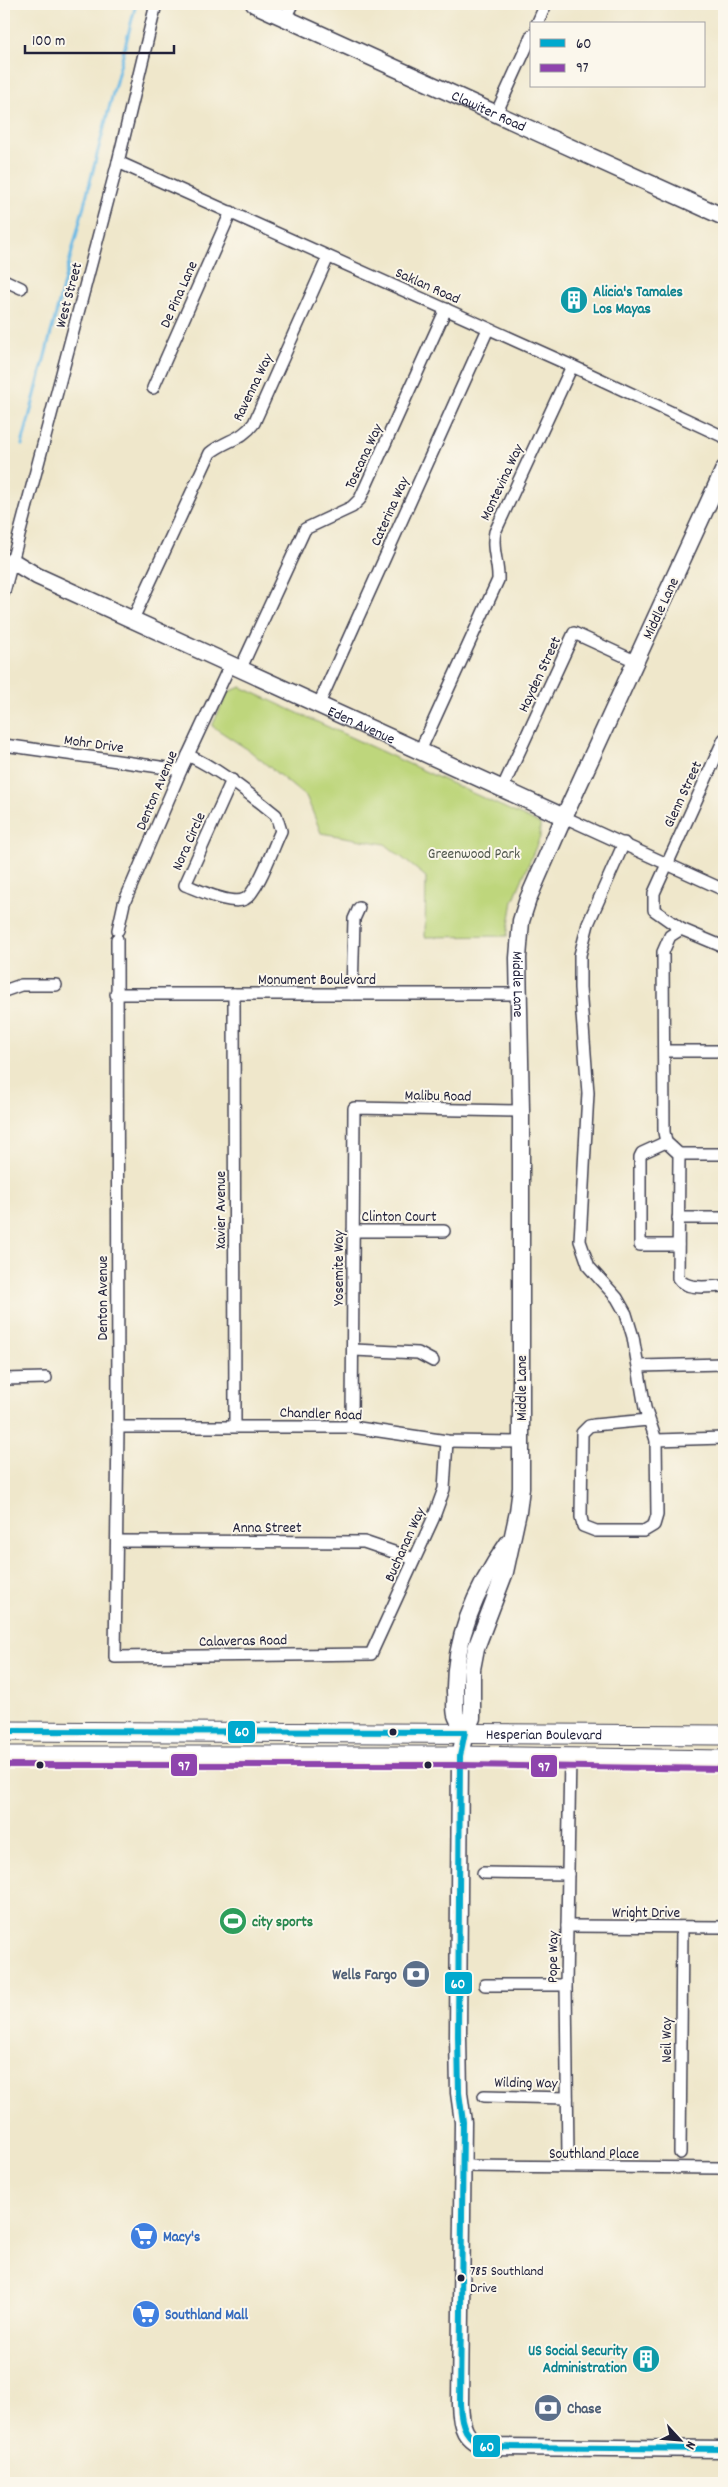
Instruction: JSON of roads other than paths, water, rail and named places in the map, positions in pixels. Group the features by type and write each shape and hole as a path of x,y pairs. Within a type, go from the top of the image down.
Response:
{"main road":[{"name":"Hesperian Boulevard","path":"4,1731 465,1732 724,1735"},
{"name":"Hesperian Boulevard","path":"4,1756 460,1756 724,1760"}],"street":[{"name":"West Street","path":"4,592 8,557 118,162 156,4"},
{"name":"Clawiter Road","path":"254,4 288,11 496,114 724,217"},
{"path":"538,22 546,4"},
{"path":"496,114 530,39"},
{"name":"Saklan Road","path":"118,162 572,366 724,437"},
{"name":"De Pina Lane","path":"153,388 231,212"},
{"name":"Ravenna Way","path":"132,619 210,452 222,444 245,435 254,423 328,257"},
{"path":"4,280 21,288"},
{"name":"Toscana Way","path":"235,668 305,529 352,507 360,500 446,310"},
{"name":"Caterina Way","path":"318,706 488,329"},
{"name":"Montevina Way","path":"420,751 498,580 499,568 492,546 495,532 572,366"},
{"name":"Middle Lane","path":"724,469 564,817 528,899 521,921 518,958 521,1111 521,1442 518,1512 510,1541 505,1572 476,1648 472,1669 472,1718 465,1732 460,1756 458,2036 458,2093 463,2122 460,2411 466,2434 474,2443 488,2447 724,2449"},
{"name":"Eden Avenue","path":"8,557 26,572 724,890"},
{"name":"Hayden Street","path":"502,788 574,632 635,661"},
{"name":"Denton Avenue","path":"115,1656 118,1427 117,934 124,903 181,770 235,668"},
{"name":"Glenn Street","path":"681,929 654,910 654,893 724,739"},
{"name":"Mohr Drive","path":"4,745 181,770"},
{"name":"Nora Circle","path":"188,755 219,770 232,780 276,815 281,831 253,892 245,899 234,900 186,885 232,780"},
{"path":"624,844 588,924 580,956 580,988 588,1094 580,1241 589,1267 617,1298 626,1314 639,1366 648,1420 656,1440 657,1515 654,1525 648,1530 596,1531 587,1529 583,1526 581,1517 582,1433 589,1426 594,1425 648,1420"},
{"path":"352,994 354,919 359,908"},
{"path":"724,946 681,929 670,936 663,952 664,1132 666,1142 679,1154 724,1154"},
{"path":"4,991 21,985 56,985"},
{"name":"Monument Boulevard","path":"116,994 518,994"},
{"name":"Xavier Avenue","path":"234,994 235,1426"},
{"path":"664,1051 724,1051"},
{"name":"Malibu Road","path":"354,1108 521,1111"},
{"name":"Yosemite Way","path":"352,1427 354,1350 354,1108"},
{"path":"666,1142 642,1153 640,1157 640,1245 678,1245"},
{"path":"679,1154 678,1272 681,1282 692,1286 724,1286"},
{"path":"678,1218 724,1218"},
{"name":"Clinton Court","path":"353,1231 444,1231"},
{"path":"354,1350 418,1353 434,1361"},
{"path":"639,1366 724,1364"},
{"path":"4,1378 46,1378"},
{"name":"Chandler Road","path":"118,1427 352,1427 447,1441 521,1442"},
{"path":"656,1440 724,1438"},
{"name":"Buchanan Way","path":"371,1654 444,1489 447,1441"},
{"name":"Anna Street","path":"117,1541 364,1542 414,1559"},
{"name":"Calaveras Road","path":"115,1656 371,1654"},
{"name":"Pope Way","path":"568,2158 566,1985 570,1757"},
{"path":"483,1873 568,1874"},
{"name":"Wright Drive","path":"568,1926 724,1927"},
{"name":"Neil Way","path":"680,2153 682,1927"},
{"path":"485,1985 566,1985"},
{"name":"Wilding Way","path":"484,2096 567,2098"},
{"name":"Southland Place","path":"463,2166 724,2168"}],"waterway":[{"path":"22,445 136,4"}],"place":[{"name":"Alicia's Tamales Los Mayas","path":"574,300"},
{"name":"city sports","path":"233,1921"},
{"name":"Wells Fargo","path":"416,1974"},
{"name":"Macy's","path":"144,2236"},
{"name":"785 Southland Drive","path":"461,2278"},
{"name":"Southland Mall","path":"146,2314"},
{"name":"US Social Security Administration","path":"646,2359"},
{"name":"Chase","path":"548,2408"}],"park label":[{"name":"Greenwood Park","path":"474,853"}]}
